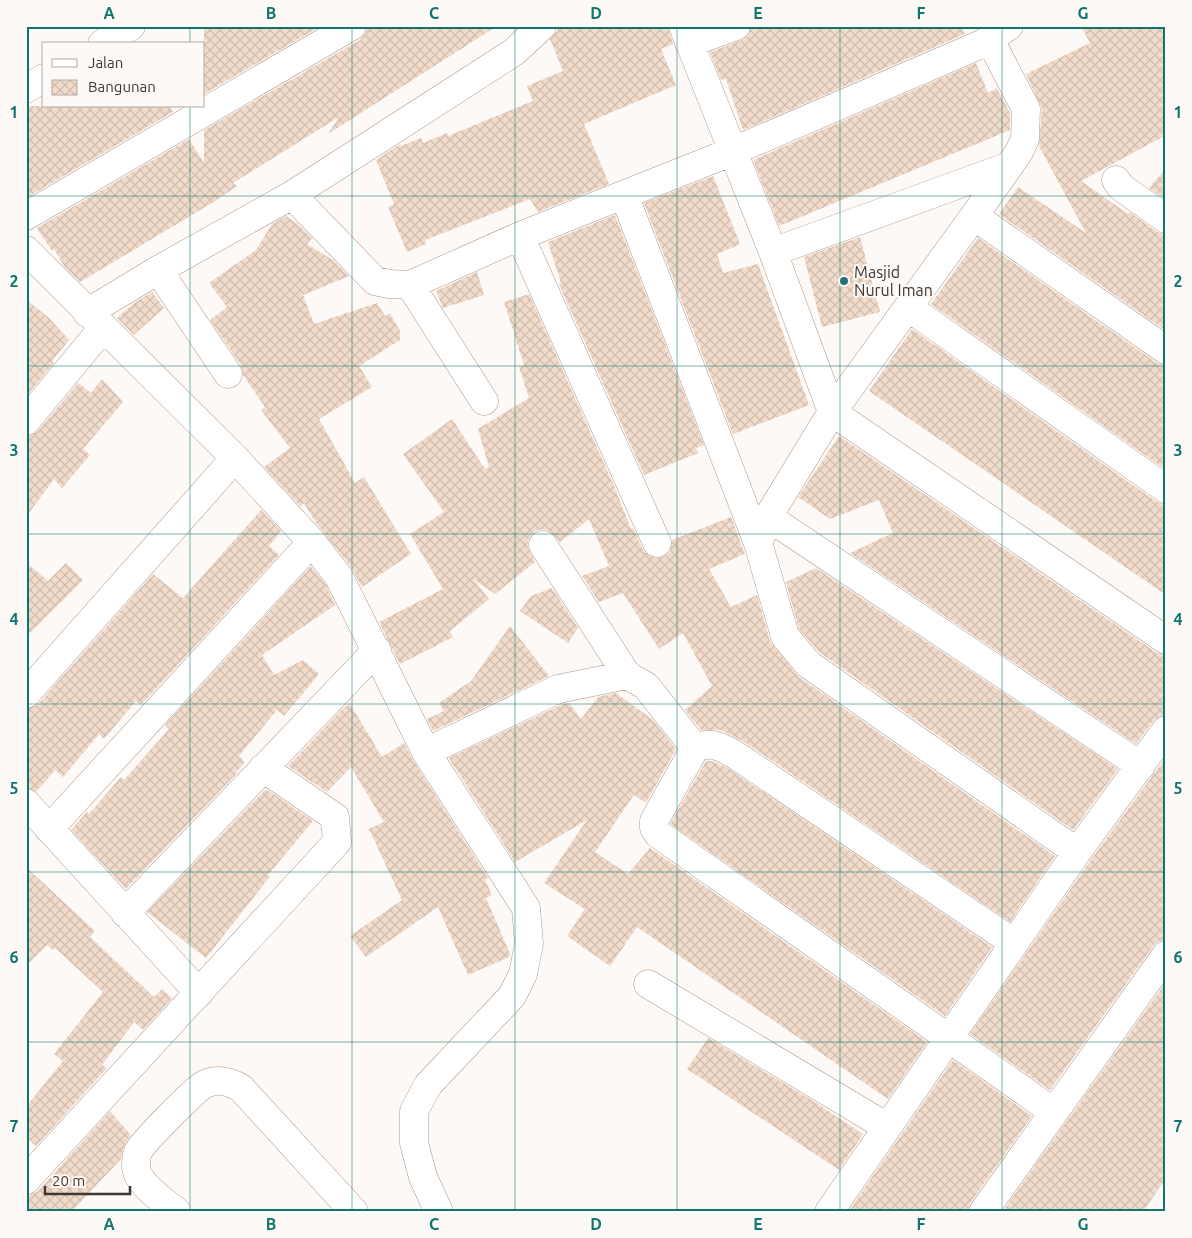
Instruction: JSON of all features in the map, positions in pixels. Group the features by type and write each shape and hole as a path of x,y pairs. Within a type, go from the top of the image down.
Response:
{"street":[{"path":"105,42 131,26"},
{"path":"26,216 352,26"},
{"path":"26,422 95,320 158,270 292,195 514,52 542,26"},
{"path":"736,26 686,34 731,152 773,252 832,412 1166,640"},
{"path":"292,195 375,281 410,285 520,236 731,152 999,33 1026,109 1025,139 1009,166 974,216 832,412 768,517 758,543"},
{"path":"26,88 42,79"},
{"path":"773,252 1009,166"},
{"path":"1116,180 1121,187 1166,219"},
{"path":"624,195 758,543 786,636 808,664 1077,852"},
{"path":"974,216 1166,350"},
{"path":"520,236 657,544"},
{"path":"26,250 235,458 312,542 339,577 377,650 426,752 526,908 529,944 523,974 512,996 428,1085 414,1111 414,1143 423,1177 439,1212"},
{"path":"158,270 228,374"},
{"path":"410,285 484,401"},
{"path":"908,307 1166,490"},
{"path":"28,689 235,458"},
{"path":"768,517 1141,766"},
{"path":"49,829 312,542"},
{"path":"543,545 627,675 646,686 695,748"},
{"path":"125,913 377,650"},
{"path":"426,752 558,689 627,675"},
{"path":"829,1212 1077,852 1166,730"},
{"path":"1014,943 734,754 715,745 706,743 695,748 654,821 654,828 658,834 1054,1112"},
{"path":"26,1180 337,842 334,817 263,768"},
{"path":"26,803 199,993"},
{"path":"984,1212 1166,955"},
{"path":"648,984 888,1127"},
{"path":"177,1212 142,1180 136,1169 137,1154 145,1141 204,1084 219,1081 229,1081 240,1088 354,1212"}],"building":[{"path":"204,26 321,26 205,93"},
{"path":"368,26 497,26 328,134 339,117 233,183 237,186 217,200 80,282 64,266 54,249 52,251 37,228 189,139 204,163 204,130 360,40"},
{"path":"557,26 668,26 673,44 661,49 676,85 584,124 609,184 538,212 530,199 425,240 426,244 407,252 388,207 394,204 376,160 400,144 401,146 421,138 423,143 447,133 448,136 533,101 527,86 563,71 550,39 557,31"},
{"path":"751,26 961,26 965,34 743,130 726,79 721,80 710,52 742,40 748,36"},
{"path":"1081,26 1166,26 1166,135 1081,181 1128,214 1130,212 1157,232 1166,234 1166,331 999,214 1018,187 1086,233 1039,146 1042,109 1026,74 1090,43"},
{"path":"976,63 988,93 997,88 1010,113 1010,130 779,226 753,160"},
{"path":"26,106 42,106 42,108 170,108 173,112 26,198"},
{"path":"1166,168 1166,200 1149,188"},
{"path":"713,176 740,244 717,254 723,273 758,264 809,405 733,434 644,203"},
{"path":"615,215 704,445 696,448 698,453 644,475 559,284 561,283 548,242"},
{"path":"286,216 299,225 312,238 307,244 334,261 349,276 303,295 314,324 377,303 385,316 390,313 400,331 400,340 359,366 372,387 319,419 355,483 364,477 411,554 362,587 351,567 316,523 304,503 301,507 264,467 290,448 261,410 265,407 243,375 241,365 210,320 227,307 209,283 256,250 272,224"},
{"path":"860,237 880,312 822,327 804,257"},
{"path":"978,238 1157,363 1166,365 1166,470 931,304"},
{"path":"477,272 484,295 443,308 436,291"},
{"path":"152,292 164,308 134,335 117,318 134,303"},
{"path":"529,294 614,486 631,529 633,528 644,552 655,558 663,557 670,552 672,540 731,517 745,554 709,569 731,607 757,595 770,641 799,677 1055,856 1010,922 743,741 720,730 701,730 685,710 712,686 683,633 659,649 623,593 599,602 582,576 609,566 589,519 560,542 550,531 542,529 534,532 529,538 527,545 535,562 495,594 473,579 489,599 450,631 453,637 400,664 379,622 443,589 410,534 444,512 403,454 452,419 485,469 489,467 478,429 529,398 519,367 524,365 504,302"},
{"path":"26,299 49,318 69,340 52,361 54,363 26,396"},
{"path":"912,329 1157,502 1166,504 1166,595 869,391"},
{"path":"102,379 123,402 83,449 90,455 62,488 54,479 26,517 26,436 38,431 78,383 91,393"},
{"path":"839,436 1157,653 1166,655 1166,715 1154,720 1136,744 850,553 893,533 879,500 830,519 798,497"},
{"path":"261,510 281,531 269,546 279,555 141,705 136,701 104,739 99,734 63,777 55,770 36,792 26,788 26,709 38,704 153,574 183,598"},
{"path":"26,562 48,581 66,563 83,580 26,637"},
{"path":"311,566 326,585 335,605 262,655 274,675 303,660 319,674 284,716 277,710 239,756 245,762 235,774 238,772 126,889 71,830 87,812 89,814 121,777 124,780 169,729 165,725"},
{"path":"816,568 1118,769 1073,830 819,652 799,629 786,582"},
{"path":"552,588 578,628 568,643 520,611 531,596"},
{"path":"510,626 549,676 433,731 427,719 444,711 439,703 471,681"},
{"path":"616,693 653,720 676,749 646,803 634,795 595,852 628,874 650,848 927,1042 888,1099 637,927 610,966 567,936 585,909 544,883 587,820 515,862 449,758 563,704 569,703 581,719 598,697"},
{"path":"350,704 382,757 404,743 488,878 485,880 492,895 486,898 511,956 468,975 438,907 366,957 350,936 402,900 369,829 384,822 351,767 327,792 288,766 343,708"},
{"path":"1166,757 1166,940 1159,941 1153,946 1050,1090 970,1034 1090,861"},
{"path":"706,761 726,767 992,947 945,1016 670,824"},
{"path":"266,789 313,821 267,876 271,875 206,958 147,912"},
{"path":"26,867 95,931 90,937 154,997 162,989 172,998 143,1030 134,1022 102,1065 107,1068 36,1146 26,1137 26,1107 63,1061 54,1054 103,992 55,948 53,950 47,945 26,966"},
{"path":"1166,982 1166,1178 1143,1212 1002,1212"},
{"path":"708,1038 810,1099 863,1134 839,1170 687,1069"},
{"path":"953,1060 1032,1116 970,1203 968,1212 848,1212"},
{"path":"110,1111 131,1135 124,1146 121,1159 71,1212 26,1212 26,1195 38,1191"}],"place":[{"name":"Masjid Nurul Iman","path":"844,281"}]}
